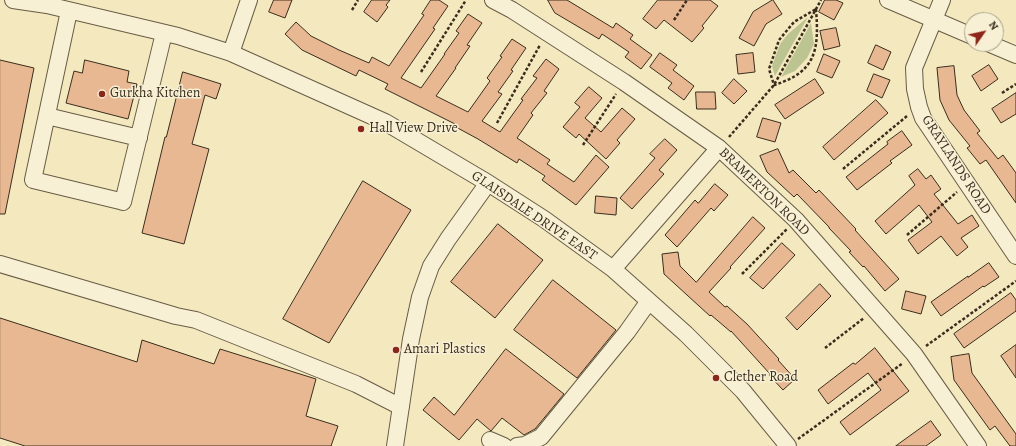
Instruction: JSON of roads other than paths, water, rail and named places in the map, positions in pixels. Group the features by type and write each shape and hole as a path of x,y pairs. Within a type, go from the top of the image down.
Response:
{"street":[{"name":"GLAISDALE DRIVE EAST","path":"13,0 47,5 178,36 231,53 384,122 488,183 544,219 613,269 686,334 743,391 788,446"},
{"path":"231,53 249,0"},
{"name":"BRAMERTON ROAD","path":"493,0 548,32 624,82 719,148 796,220 914,354 978,446"},
{"path":"888,0 964,33"},
{"name":"GRAYLANDS ROAD","path":"942,0 914,68 915,89 919,107 923,118 1016,256"},
{"path":"69,11 33,180 123,202 164,33"},
{"path":"1004,50 1016,55"},
{"path":"47,116 139,138"},
{"path":"613,269 719,148"},
{"path":"394,446 411,339 420,297 432,266 448,239 488,183"},
{"path":"0,264 176,316 196,320 356,384 401,407"},
{"path":"516,446 526,445 541,437 627,332 649,301"}],"place":[{"name":"Gurkha Kitchen","path":"102,94"},
{"name":"Hall View Drive","path":"361,129"},
{"name":"Amari Plastics","path":"396,350"},
{"name":"Clether Road","path":"716,378"}]}
